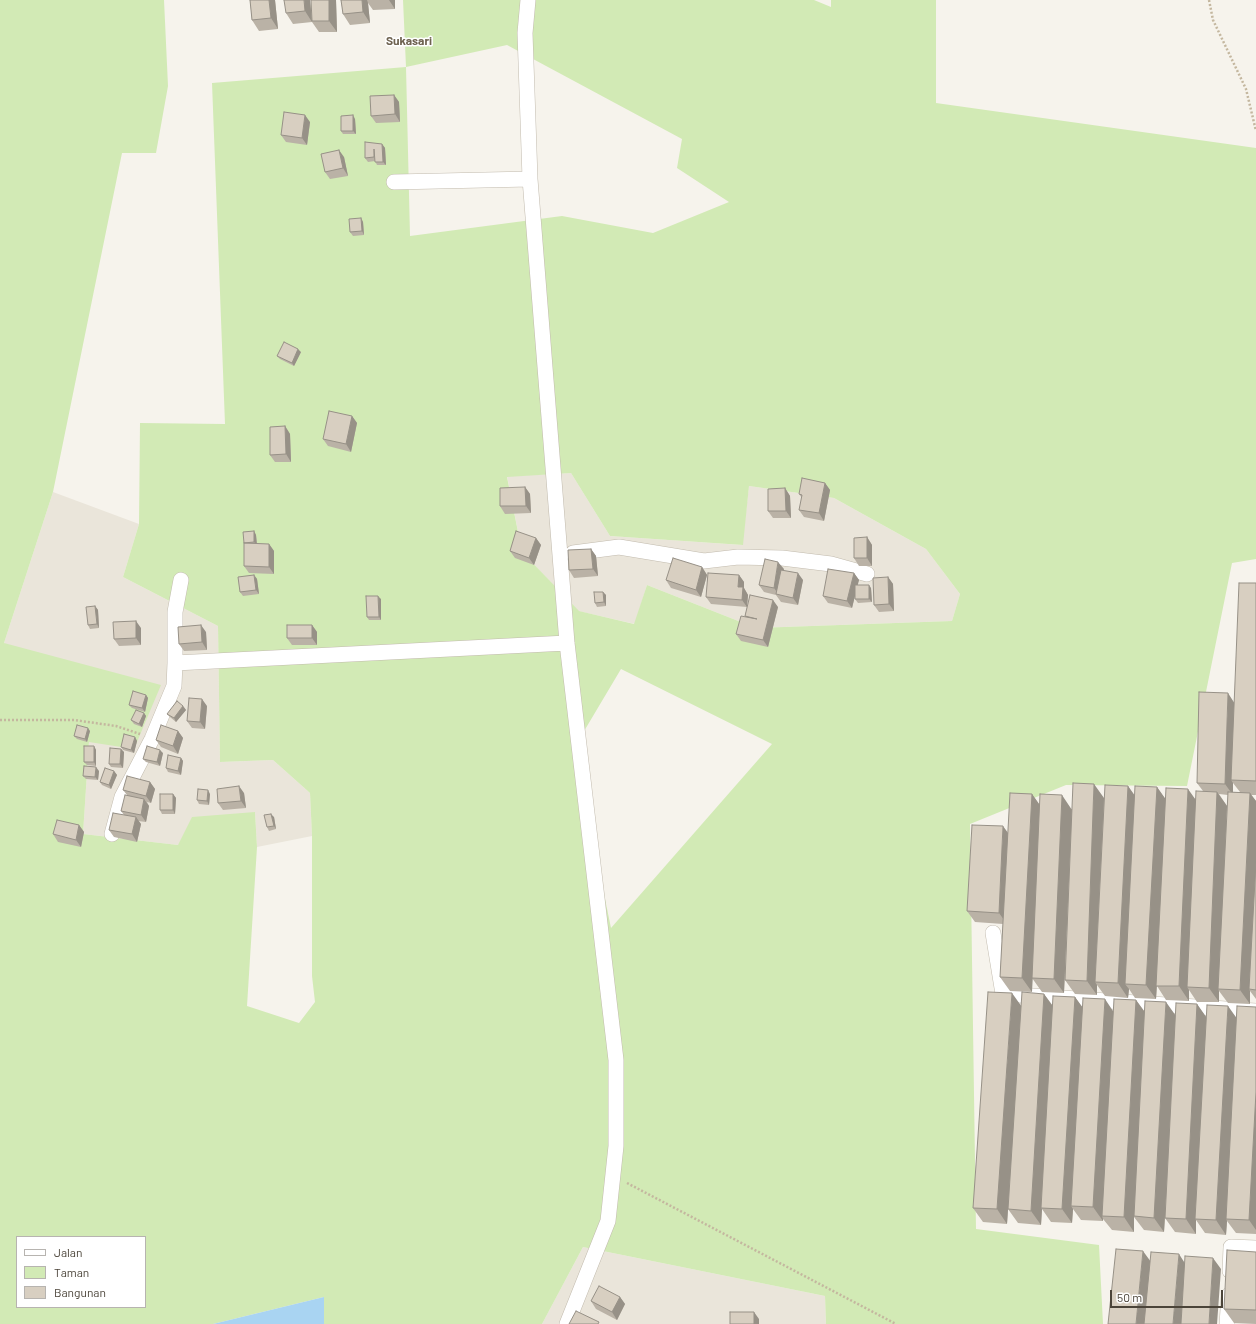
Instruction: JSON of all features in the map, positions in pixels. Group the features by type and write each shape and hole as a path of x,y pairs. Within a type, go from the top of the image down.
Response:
{"street":[{"path":"528,0 525,33 530,179 567,643 616,1060 616,1146 608,1221 567,1324"},
{"path":"394,182 530,179"},
{"path":"560,554 619,547 704,562 738,557 782,558 831,564 867,574"},
{"path":"112,834 122,797 152,739 174,686 175,612 181,580"},
{"path":"175,663 567,643"},
{"path":"993,933 1003,994 1256,1011"},
{"path":"1227,1324 1231,1247 1256,1248"}],"path":[{"path":"1208,0 1212,20 1246,89 1256,131"},
{"path":"0,720 74,720 116,726 152,739"},
{"path":"613,1175 896,1324"}],"shaded area":[{"path":"571,473 610,536 742,545 749,486 834,498 926,549 960,594 952,621 756,628 647,585 635,624 578,611 522,552 507,476"},
{"path":"53,492 139,524 123,577 218,626 220,762 273,760 310,793 312,836 257,847 255,812 178,845 83,834 89,742 4,643"},
{"path":"583,1247 825,1296 826,1324 542,1324"}],"green space":[{"path":"0,0 164,0 168,86 156,153 122,153 53,492 4,643 161,685 134,749 89,742 83,834 178,845 192,817 255,812 257,847 247,1006 299,1023 315,1002 312,976 312,836 310,793 273,760 220,762 218,626 123,577 139,524 140,423 225,424 212,83 406,67 403,0 814,0 831,7 831,0 936,0 936,103 1256,148 1256,559 1232,563 1187,786 1066,785 970,824 976,1229 1099,1245 1103,1324 826,1324 825,1296 583,1247 542,1324 324,1324 324,1297 213,1324 0,1324","holes":["507,45 682,139 677,168 729,202 653,233 562,216 410,236 406,67","571,473 610,536 743,545 749,486 834,498 926,549 960,594 952,621 756,628 647,585 634,624 579,611 522,552 507,477","621,669 772,744 611,928 574,748"]}],"water":[{"path":"324,1297 324,1324 213,1324"}],"building":[{"path":"250,0 269,0 271,18 252,20"},
{"path":"284,0 304,0 305,11 286,13"},
{"path":"311,0 329,0 329,21 312,21"},
{"path":"341,0 362,0 363,12 343,14"},
{"path":"394,95 395,114 371,116 370,96"},
{"path":"284,112 305,115 302,138 281,135"},
{"path":"353,115 353,131 341,131 341,116"},
{"path":"365,142 382,144 383,162 375,162 374,149 374,157 365,158"},
{"path":"339,150 343,168 325,172 321,154"},
{"path":"361,218 362,231 350,232 349,219"},
{"path":"284,342 298,349 292,363 277,356"},
{"path":"329,411 352,416 346,444 323,439"},
{"path":"285,426 286,454 270,455 270,427"},
{"path":"802,478 825,483 819,513 799,510 802,495 799,494"},
{"path":"525,487 526,506 500,506 500,488"},
{"path":"785,488 786,511 768,511 768,489"},
{"path":"254,531 254,542 244,543 243,532"},
{"path":"516,531 536,538 529,558 510,551"},
{"path":"867,537 867,558 854,558 854,538"},
{"path":"244,543 269,544 269,567 244,566"},
{"path":"591,549 593,569 569,570 568,550"},
{"path":"673,558 702,567 696,590 666,580"},
{"path":"765,559 778,562 774,588 759,585"},
{"path":"828,569 854,573 847,601 823,596"},
{"path":"781,570 798,573 793,598 776,594"},
{"path":"708,573 739,575 738,587 743,587 742,600 706,597"},
{"path":"254,575 256,590 240,592 238,577"},
{"path":"888,577 889,604 874,605 873,578"},
{"path":"1239,583 1256,583 1256,781 1231,780"},
{"path":"855,585 869,585 869,599 855,599"},
{"path":"594,592 603,592 604,602 595,603"},
{"path":"750,595 773,600 763,640 736,634 741,616 757,619 745,616"},
{"path":"366,596 378,596 379,617 367,617"},
{"path":"95,606 97,624 88,625 86,607"},
{"path":"136,621 136,638 114,639 113,622"},
{"path":"201,625 202,642 179,644 178,627"},
{"path":"287,625 312,625 312,638 287,638"},
{"path":"133,691 146,695 142,708 129,705"},
{"path":"1199,692 1228,693 1225,784 1197,783"},
{"path":"189,698 202,699 200,722 187,721"},
{"path":"177,701 183,706 174,718 167,714"},
{"path":"136,710 144,713 139,724 131,720"},
{"path":"77,725 88,728 85,739 74,736"},
{"path":"161,725 178,731 173,746 156,740"},
{"path":"124,734 135,737 131,750 121,747"},
{"path":"84,746 94,746 94,762 84,762"},
{"path":"147,746 160,750 157,762 143,759"},
{"path":"110,748 121,749 120,764 109,764"},
{"path":"168,755 181,758 178,771 166,768"},
{"path":"84,766 96,767 95,777 83,776"},
{"path":"105,768 114,771 109,785 100,782"},
{"path":"127,776 150,782 146,796 123,790"},
{"path":"1073,783 1094,784 1087,981 1065,980"},
{"path":"1105,785 1128,786 1118,983 1095,982"},
{"path":"239,786 241,801 218,803 217,789"},
{"path":"1135,786 1157,787 1146,985 1125,984"},
{"path":"1166,788 1188,789 1179,986 1156,986"},
{"path":"198,789 208,790 207,801 197,800"},
{"path":"1196,791 1217,792 1209,988 1187,987"},
{"path":"1228,792 1250,793 1240,990 1218,989"},
{"path":"1010,793 1032,794 1022,978 1000,977"},
{"path":"160,794 173,794 173,810 160,810"},
{"path":"1040,794 1062,795 1054,979 1032,978"},
{"path":"125,795 144,799 141,815 121,811"},
{"path":"113,813 136,817 132,834 109,830"},
{"path":"271,814 274,826 267,827 264,815"},
{"path":"57,820 79,825 76,840 53,834"},
{"path":"972,825 1003,826 999,913 967,911"},
{"path":"1256,862 1256,990 1249,989"},
{"path":"988,992 1012,993 997,1209 973,1208"},
{"path":"1022,992 1044,994 1031,1211 1008,1209"},
{"path":"1053,996 1075,997 1062,1209 1041,1208"},
{"path":"1083,998 1105,999 1093,1207 1071,1206"},
{"path":"1114,999 1136,1000 1124,1217 1102,1216"},
{"path":"1145,1001 1166,1002 1154,1218 1134,1216"},
{"path":"1176,1003 1197,1004 1186,1219 1165,1218"},
{"path":"1207,1005 1228,1006 1216,1220 1195,1219"},
{"path":"1237,1006 1256,1007 1256,1092 1249,1220 1226,1219"},
{"path":"1116,1249 1143,1251 1136,1324 1108,1324"},
{"path":"1227,1250 1256,1252 1256,1310 1224,1309"},
{"path":"1151,1252 1179,1254 1173,1324 1144,1324"},
{"path":"1185,1256 1213,1258 1209,1324 1181,1324"},
{"path":"599,1286 620,1297 612,1312 591,1301"},
{"path":"576,1311 599,1322 598,1324 569,1324"},
{"path":"730,1312 754,1312 754,1324 730,1324"}],"district":[{"name":"Sukasari","path":"409,41"}]}
